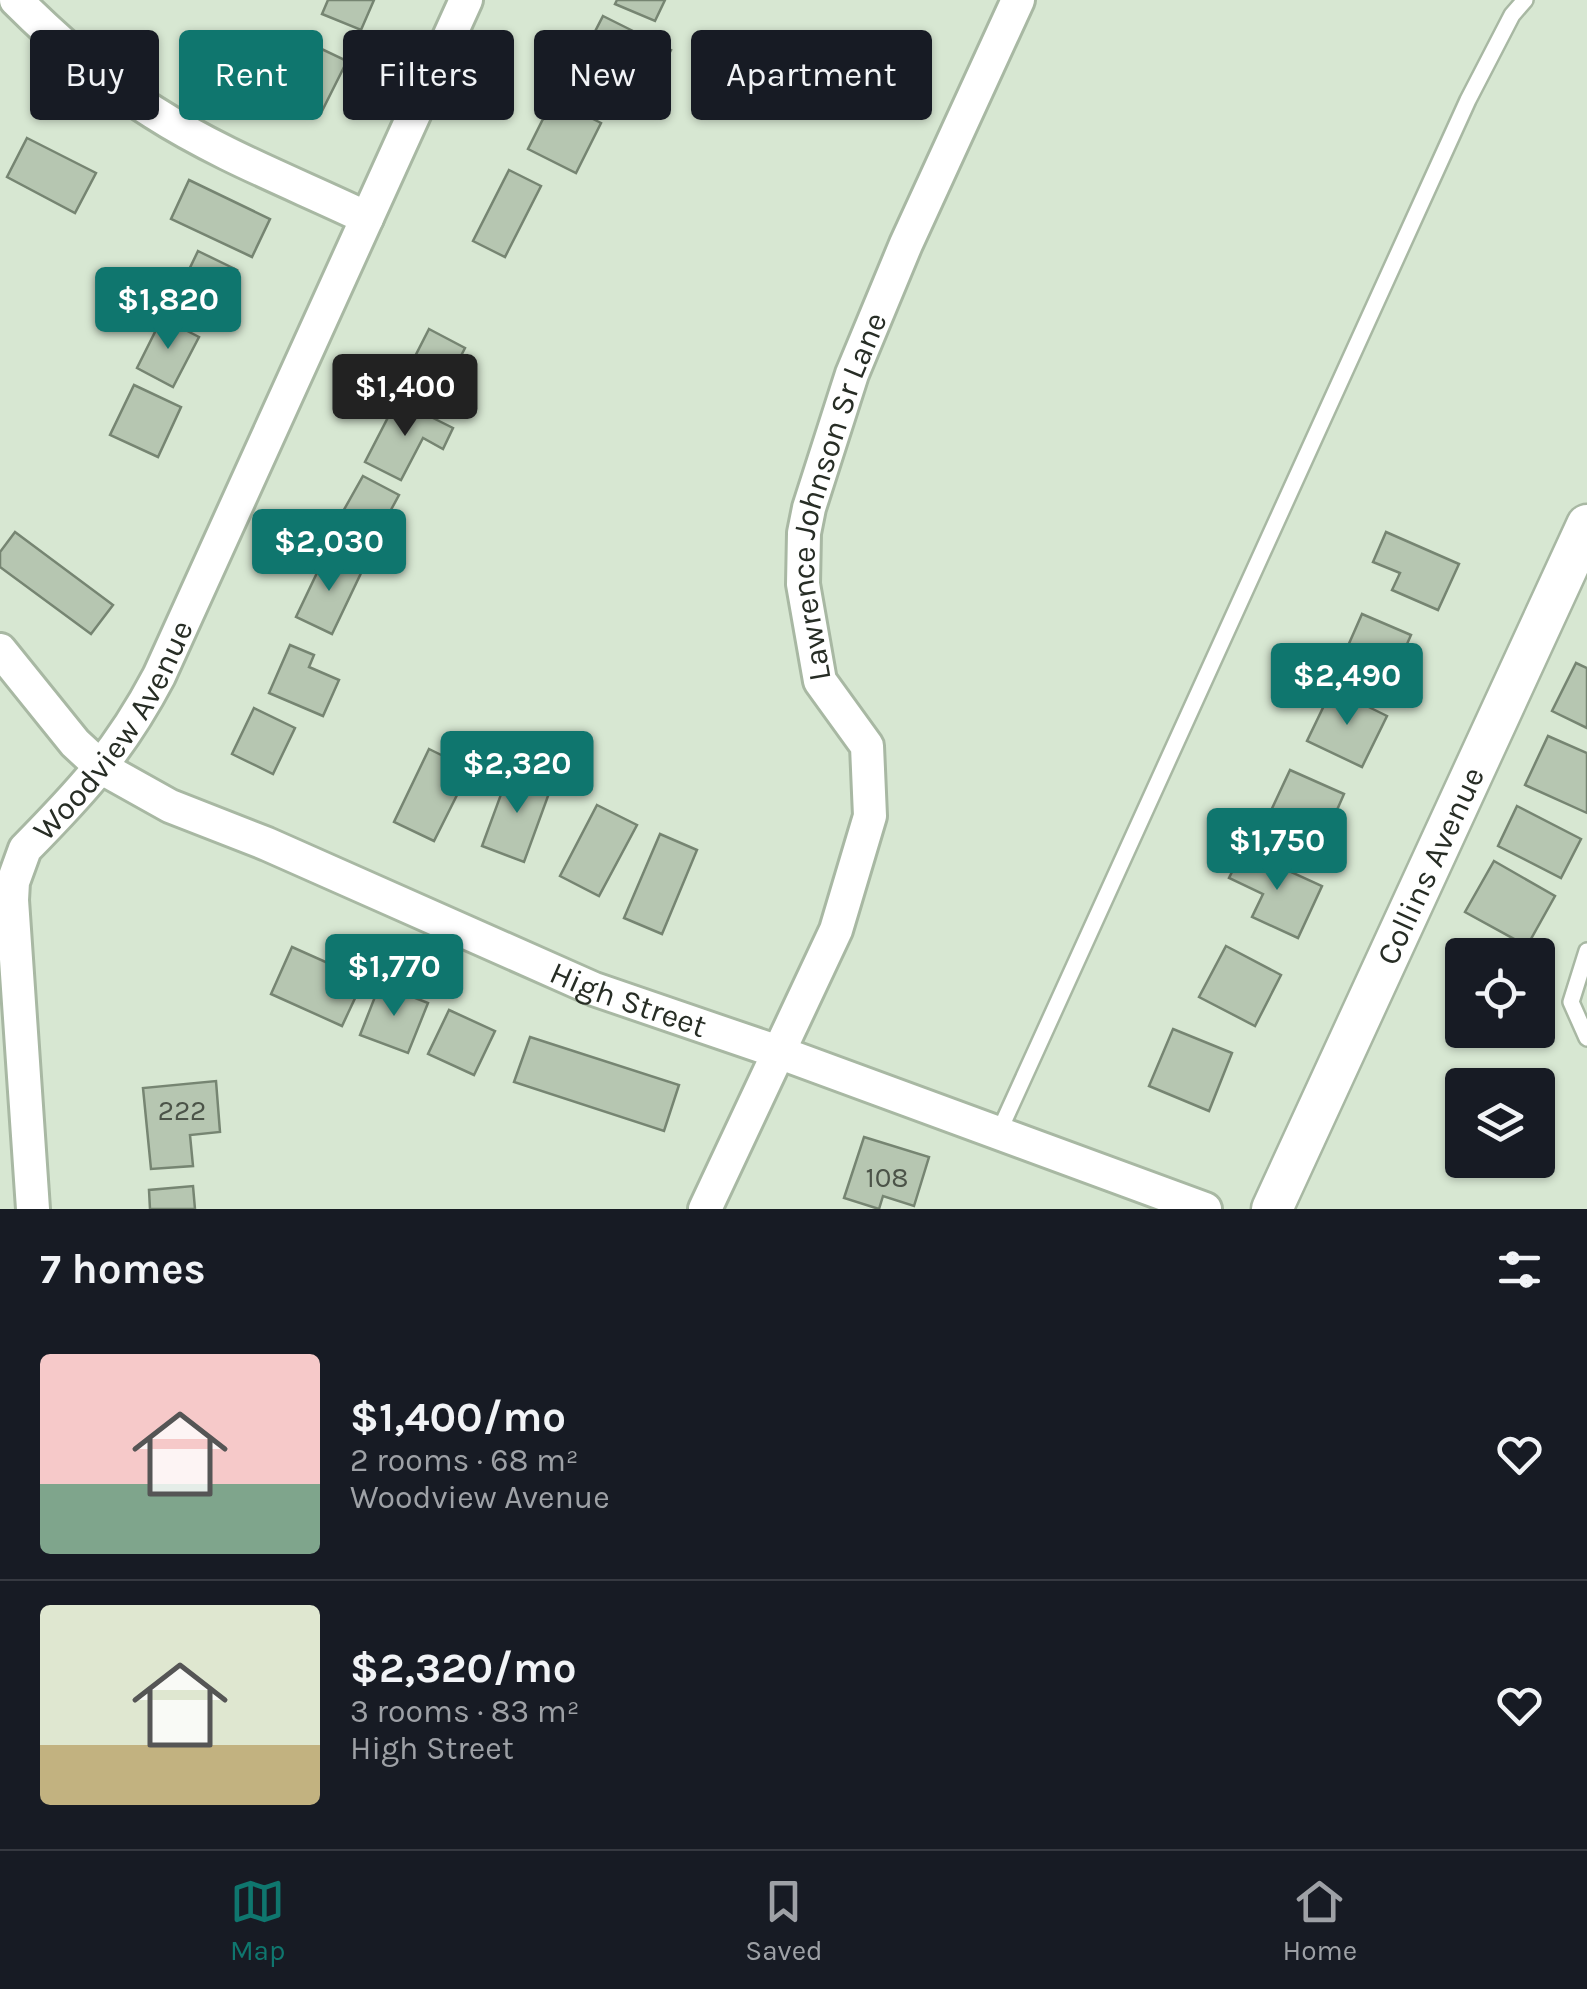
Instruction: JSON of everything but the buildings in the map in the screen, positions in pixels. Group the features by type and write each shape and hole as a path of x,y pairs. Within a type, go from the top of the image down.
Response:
{"street":[{"path":"16,0 106,80 154,113 206,142 368,218"},
{"name":"Woodview Avenue","path":"33,1209 13,882 25,849 102,768 134,724 160,676 466,0"},
{"name":"Lawrence Johnson Sr Lane","path":"705,1209 836,930 870,816 867,746 820,680 803,584 809,508 852,374 906,244 1018,0"},
{"name":"Collins Avenue","path":"1272,1209 1587,525"},
{"name":"High Street","path":"0,650 75,742 102,768 170,806 267,844 612,995 1205,1209"}],"lane":[{"path":"998,1134 1468,100 1512,15 1524,0"},
{"path":"1587,951 1571,1002 1587,1038"}]}
